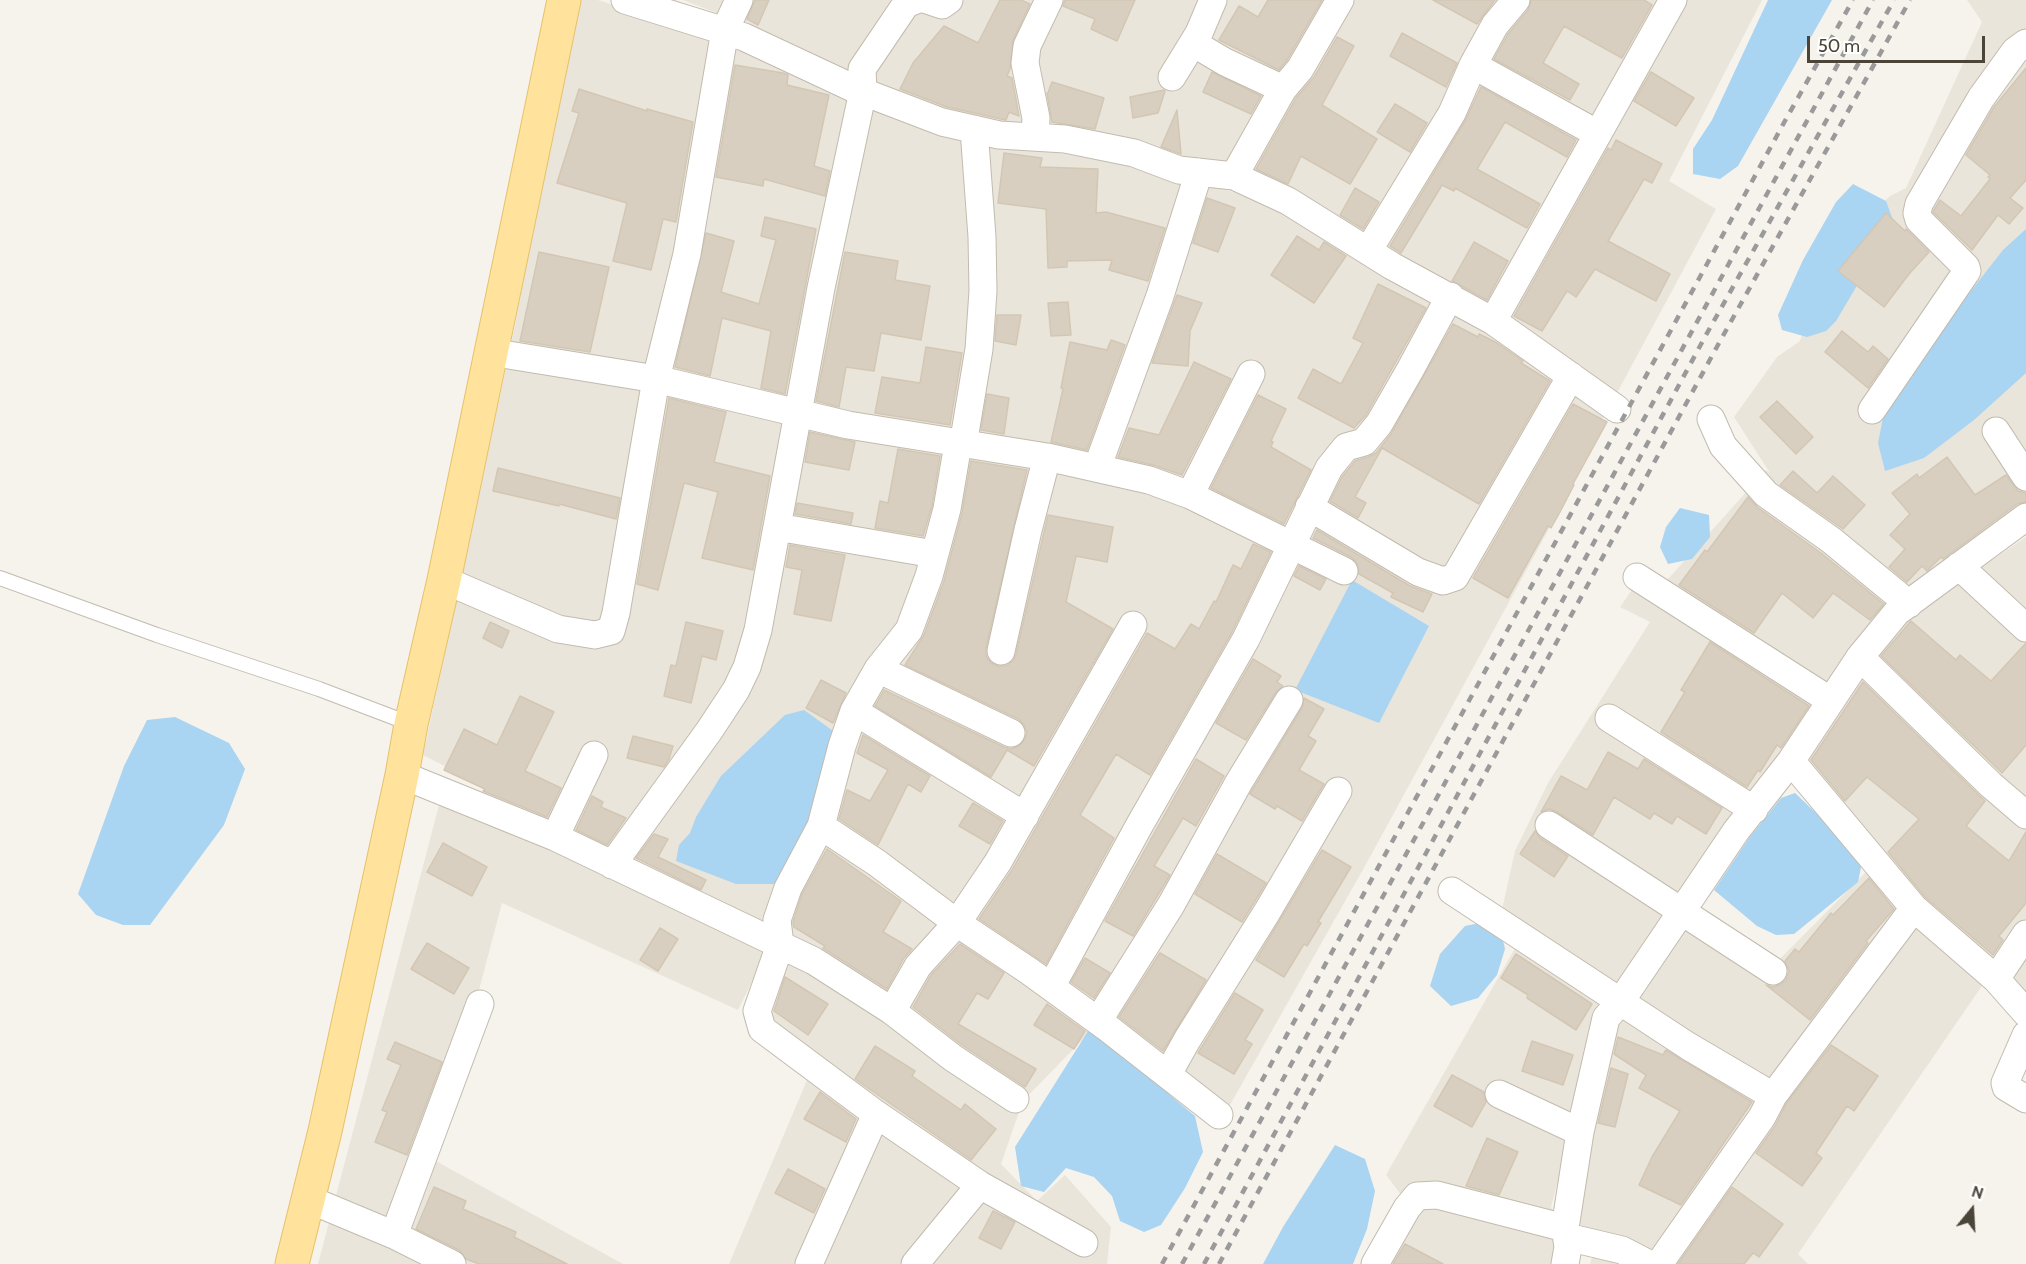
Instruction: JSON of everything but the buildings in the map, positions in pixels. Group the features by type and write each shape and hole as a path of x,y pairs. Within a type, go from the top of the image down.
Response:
{"main road":[{"path":"292,1264 326,1131 411,724 444,580 564,0"}],"street":[{"path":"625,0 744,37 863,91 942,122 999,135 1065,139 1134,153 1179,170 1233,176 1288,201 1368,251 1492,321 1617,409"},
{"path":"444,580 558,629 595,635 611,631 656,379 687,254 725,30 739,0"},
{"path":"612,865 709,731 736,690 747,667 758,630 821,288 863,91 862,69 906,4 916,0"},
{"path":"927,0 942,5 949,0"},
{"path":"1035,137 1036,118 1025,63 1027,46 1049,0"},
{"path":"1172,77 1213,0"},
{"path":"1233,176 1283,89 1299,69 1340,0"},
{"path":"1368,251 1452,113 1473,65 1495,25 1516,0"},
{"path":"1492,321 1673,0"},
{"path":"1192,43 1225,62 1283,89"},
{"path":"1872,410 1967,271 1966,267 1919,220 1917,213 1919,204 1981,98 2015,51 2026,43"},
{"path":"1473,65 1598,134"},
{"path":"974,129 982,237 983,291 977,360 964,439 958,444 947,509 929,576 909,630 878,669 854,711 842,746 821,826 788,888 777,920 780,945 757,1011 762,1029 876,1114 980,1185 1084,1243"},
{"path":"1096,468 1160,296 1199,172"},
{"path":"1051,987 1139,826 1246,639 1329,468 1346,447 1364,441 1379,424 1449,296"},
{"path":"490,352 656,379 799,414 958,444 1047,457 1149,480 1190,495 1344,571"},
{"path":"1190,495 1251,374"},
{"path":"1309,507 1418,572 1443,581 1455,577 1571,376"},
{"path":"1712,420 1723,446 1767,494 1831,540 1909,604"},
{"path":"1996,431 2026,477"},
{"path":"1001,651 1020,563 1047,457"},
{"path":"1565,1264 1568,1253 1566,1232 1580,1132 1606,1018 1621,1001 1736,831 1791,761 1860,657 1897,612 2026,517"},
{"path":"777,527 934,554"},
{"path":"1959,566 2026,628"},
{"path":"1637,577 1831,701"},
{"path":"892,1011 918,966 957,923 998,862 1133,625"},
{"path":"1860,657 1991,785 2026,815"},
{"path":"878,669 1011,734"},
{"path":"1098,1021 1171,905 1239,782 1289,700"},
{"path":"854,711 1025,816"},
{"path":"1609,718 1754,810"},
{"path":"555,837 594,755"},
{"path":"1791,761 1914,908 1996,979 2026,1013"},
{"path":"402,775 555,837 814,961 892,1011 953,1058 1016,1099"},
{"path":"1168,1074 1268,912 1338,791"},
{"path":"1549,825 1773,971"},
{"path":"821,826 877,863 957,923 1098,1021 1219,1115"},
{"path":"1452,891 1688,1046 1773,1096"},
{"path":"1659,1264 1762,1117 1773,1096 1914,908"},
{"path":"1996,979 2026,934"},
{"path":"394,1235 480,1004"},
{"path":"2026,1035 2004,1083 2006,1087 2026,1099"},
{"path":"1499,1094 1580,1132"},
{"path":"812,1263 876,1114"},
{"path":"915,1264 980,1185"},
{"path":"1375,1264 1407,1208 1417,1196 1437,1195 1622,1250 1649,1264"},
{"path":"308,1198 394,1235 452,1264"}],"lane":[{"path":"0,578 167,639 319,689 411,724"}],"shaded area":[{"path":"574,0 598,0 713,37 1008,144 1178,174 1285,209 1501,333 1604,415 1551,525 1370,857 1230,1105 1097,1025 1017,1107 788,943 423,755 515,326"},
{"path":"683,0 1762,0 1669,181 1716,209 1617,393 1282,198 943,111 875,87 753,27"},
{"path":"1967,0 2026,0 2026,514 1960,577 2026,636 2026,995 1916,901 1786,761 1830,696 1659,589 1766,470 1770,473 1734,417 1777,357 1800,341 1828,255 1890,196 1906,188 1982,22"},
{"path":"2026,537 2026,629 1973,573"},
{"path":"1636,584 1823,701 1618,993 1501,914 1515,851 1548,783 1650,622 1620,607"},
{"path":"442,794 767,951 738,1010 502,903 434,1160 623,1264 318,1264"},
{"path":"1872,866 1988,977 1798,1254 1808,1264 1590,1264 1593,1254 1573,1210 1600,1052 1682,922 1771,968"},
{"path":"1518,943 1606,996 1551,1207 1575,1252 1569,1264 1367,1264 1402,1196 1386,1175"},
{"path":"786,954 1019,1112 1001,1164 1037,1201 1065,1175 1111,1227 1107,1264 729,1264 813,1066 747,1001"}],"water":[{"path":"1768,0 1832,0 1738,166 1720,179 1693,174 1693,149 1712,120"},
{"path":"1853,184 1886,201 1894,223 1836,321 1826,331 1807,337 1782,330 1778,315 1803,260 1836,202"},
{"path":"2026,229 2026,373 1974,420 1924,458 1885,471 1878,443 1887,398 2003,250"},
{"path":"1680,508 1709,515 1710,537 1692,559 1668,564 1660,547 1666,527"},
{"path":"1352,580 1429,626 1379,723 1295,690"},
{"path":"804,710 836,733 820,790 787,884 736,884 676,861 679,845 690,833 696,817 721,776 785,715"},
{"path":"175,717 229,743 245,769 224,825 150,925 123,925 96,915 78,894 124,766 147,720"},
{"path":"1795,793 1834,830 1862,862 1858,882 1794,934 1776,935 1757,926 1714,890 1749,838 1781,798"},
{"path":"1480,923 1502,936 1505,949 1497,975 1478,998 1451,1006 1430,986 1440,954 1465,926"},
{"path":"1090,1028 1130,1057 1195,1116 1203,1152 1185,1188 1161,1225 1144,1232 1120,1221 1112,1196 1094,1177 1066,1168 1044,1192 1021,1186 1015,1147"},
{"path":"1335,1145 1365,1159 1375,1191 1367,1229 1353,1264 1263,1264 1283,1227"}],"railway":[{"path":"1162,1264 1853,0"},
{"path":"1182,1264 1873,0"},
{"path":"1204,1264 1706,335 1894,0"},
{"path":"1219,1264 1719,343 1910,0"}]}
